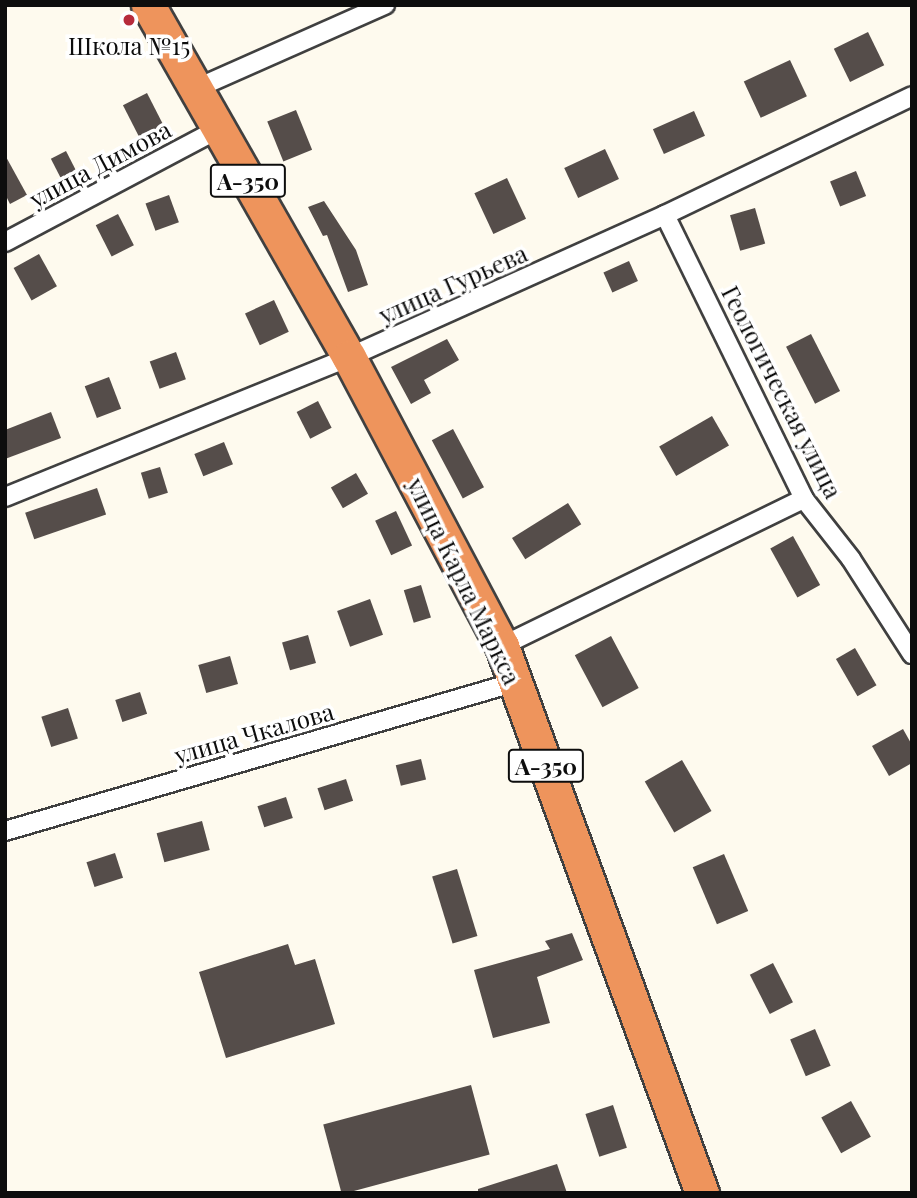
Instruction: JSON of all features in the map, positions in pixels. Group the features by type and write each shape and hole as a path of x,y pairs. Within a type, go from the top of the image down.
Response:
{"highway":[{"name":"улица Карла Маркса","path":"148,5 349,357 502,646 702,1193"}],"street":[{"path":"195,89 385,5"},
{"name":"улица Гурьева","path":"5,497 349,357 666,215 912,96"},
{"name":"улица Димова","path":"5,242 218,129"},
{"name":"Геологическая улица","path":"666,215 804,499 851,559 912,654"},
{"path":"502,646 804,499"},
{"name":"улица Чкалова","path":"5,831 516,682"}],"building":[{"path":"868,32 884,65 850,82 834,49"},
{"path":"790,60 807,96 761,118 744,82"},
{"path":"147,93 163,125 139,137 123,105"},
{"path":"296,110 312,150 283,161 267,122"},
{"path":"694,111 705,136 664,154 653,129"},
{"path":"605,149 619,179 578,198 564,168"},
{"path":"66,151 76,171 61,178 51,159"},
{"path":"5,155 27,195 10,204 5,194"},
{"path":"856,171 866,196 840,207 830,181"},
{"path":"507,178 526,219 493,234 474,193"},
{"path":"169,195 179,222 155,231 146,204"},
{"path":"324,201 356,250 368,285 348,292 327,235 323,236 308,207"},
{"path":"755,208 765,244 740,251 730,215"},
{"path":"118,214 134,245 112,257 96,225"},
{"path":"39,254 57,286 32,300 14,268"},
{"path":"629,261 638,281 612,292 603,272"},
{"path":"274,300 289,332 260,345 245,314"},
{"path":"811,334 840,391 815,404 786,347"},
{"path":"447,339 459,360 424,380 431,393 411,404 391,367"},
{"path":"176,352 186,379 160,389 150,362"},
{"path":"109,377 121,409 97,418 85,386"},
{"path":"318,401 332,428 310,439 297,412"},
{"path":"51,412 61,438 5,459 5,430"},
{"path":"712,416 729,445 676,476 659,446"},
{"path":"453,429 484,487 463,499 432,440"},
{"path":"224,442 233,464 203,476 194,454"},
{"path":"160,467 168,493 149,499 141,473"},
{"path":"356,473 368,494 343,508 331,488"},
{"path":"97,488 106,514 34,539 25,513"},
{"path":"568,503 581,524 525,559 512,538"},
{"path":"396,511 412,545 391,555 375,521"},
{"path":"793,536 820,585 797,598 770,549"},
{"path":"421,585 431,618 414,623 404,590"},
{"path":"370,599 383,635 350,647 337,611"},
{"path":"308,635 316,663 290,670 282,642"},
{"path":"611,636 639,688 602,707 575,655"},
{"path":"855,648 876,685 857,696 836,659"},
{"path":"230,656 238,684 206,693 198,665"},
{"path":"140,692 147,714 122,722 115,700"},
{"path":"68,708 78,738 51,747 41,717"},
{"path":"903,729 912,745 912,763 889,776 872,746"},
{"path":"421,759 426,779 401,786 396,765"},
{"path":"682,760 712,811 674,833 645,782"},
{"path":"346,779 353,801 325,810 317,788"},
{"path":"286,797 293,818 264,827 257,806"},
{"path":"202,821 210,850 164,862 157,833"},
{"path":"115,853 123,878 95,887 86,862"},
{"path":"724,854 748,911 717,924 693,867"},
{"path":"457,869 477,936 453,944 432,877"},
{"path":"572,933 583,960 537,977 550,1023 493,1038 474,970 550,949 545,941"},
{"path":"288,944 295,965 315,959 335,1024 226,1058 199,972"},
{"path":"773,963 793,1002 770,1014 750,975"},
{"path":"815,1029 831,1066 806,1076 790,1040"},
{"path":"471,1085 490,1155 342,1193 323,1125"},
{"path":"851,1101 871,1137 841,1153 821,1117"},
{"path":"613,1105 627,1148 599,1157 585,1114"},
{"path":"557,1164 567,1193 478,1193 478,1189"}],"place":[{"name":"Школа №15","path":"129,20"}]}
